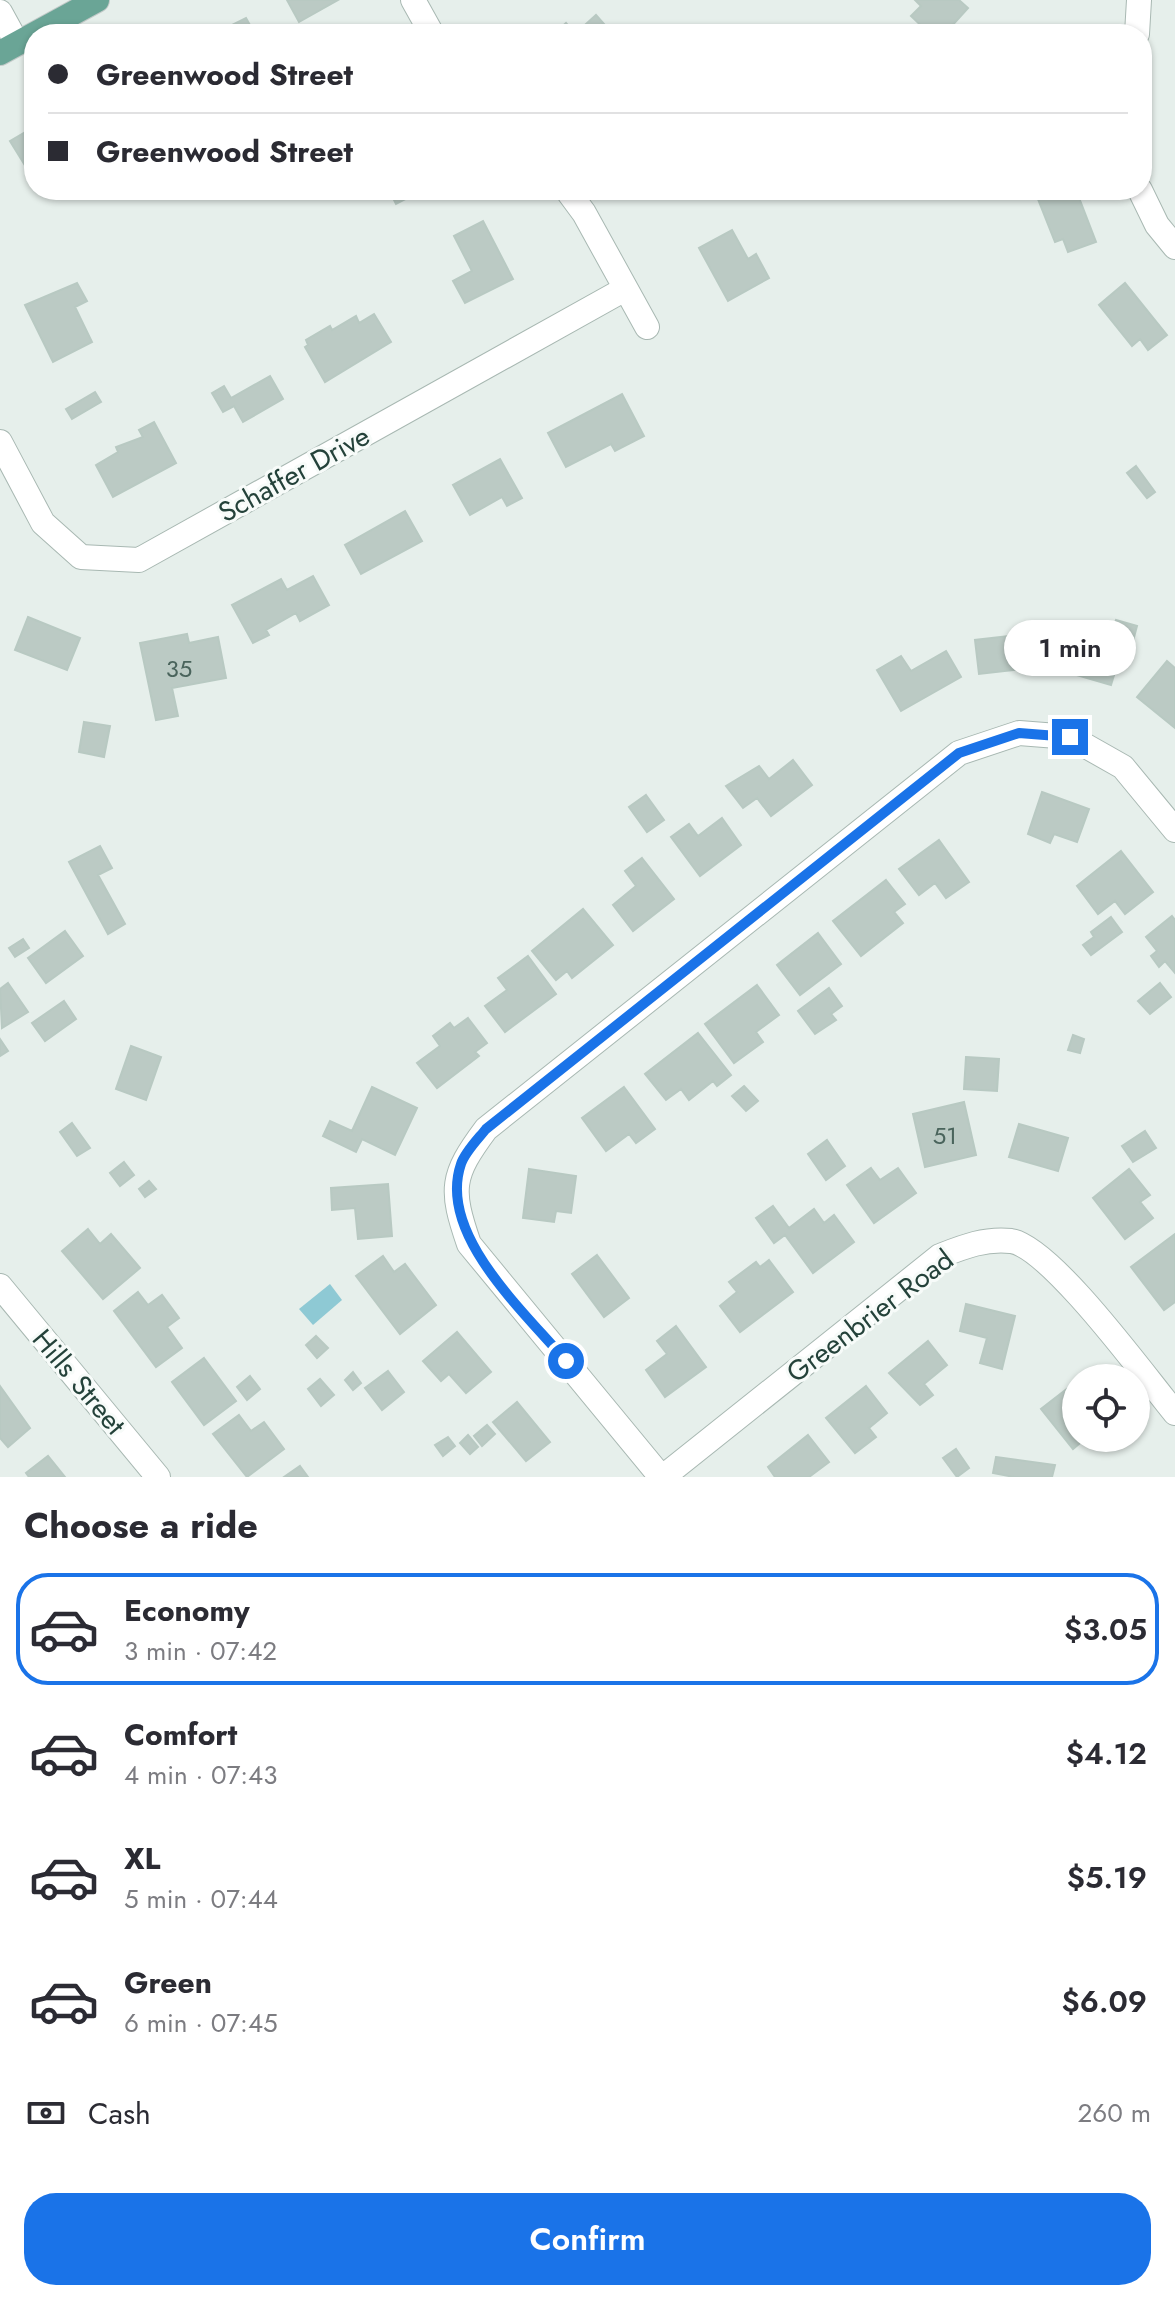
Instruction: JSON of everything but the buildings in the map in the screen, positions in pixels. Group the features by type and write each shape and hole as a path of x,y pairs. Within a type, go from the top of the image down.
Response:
{"main road":[{"path":"53,24 97,0"}],"street":[{"path":"413,0 426,24"},
{"path":"1138,24 1139,0"},
{"path":"0,12 9,48"},
{"path":"574,200 647,327"},
{"path":"1145,200 1157,225 1175,247"},
{"name":"Schaffer Drive","path":"0,442 43,523 81,557 139,560 625,289"},
{"path":"662,1477 469,1244 455,1203 457,1189 461,1162 486,1129 959,753 1019,733 1070,737 1123,767 1175,830"},
{"name":"Greenbrier Road","path":"662,1477 940,1256 974,1242 1014,1241 1052,1265 1175,1413"},
{"name":"Hills Street","path":"4,1299 158,1477"}],"water":[{"path":"330,1284 342,1300 313,1325 299,1309"}],"route":[{"path":"566,1361 469,1244 455,1203 461,1162 486,1129 959,753 1019,733 1070,737"}]}
